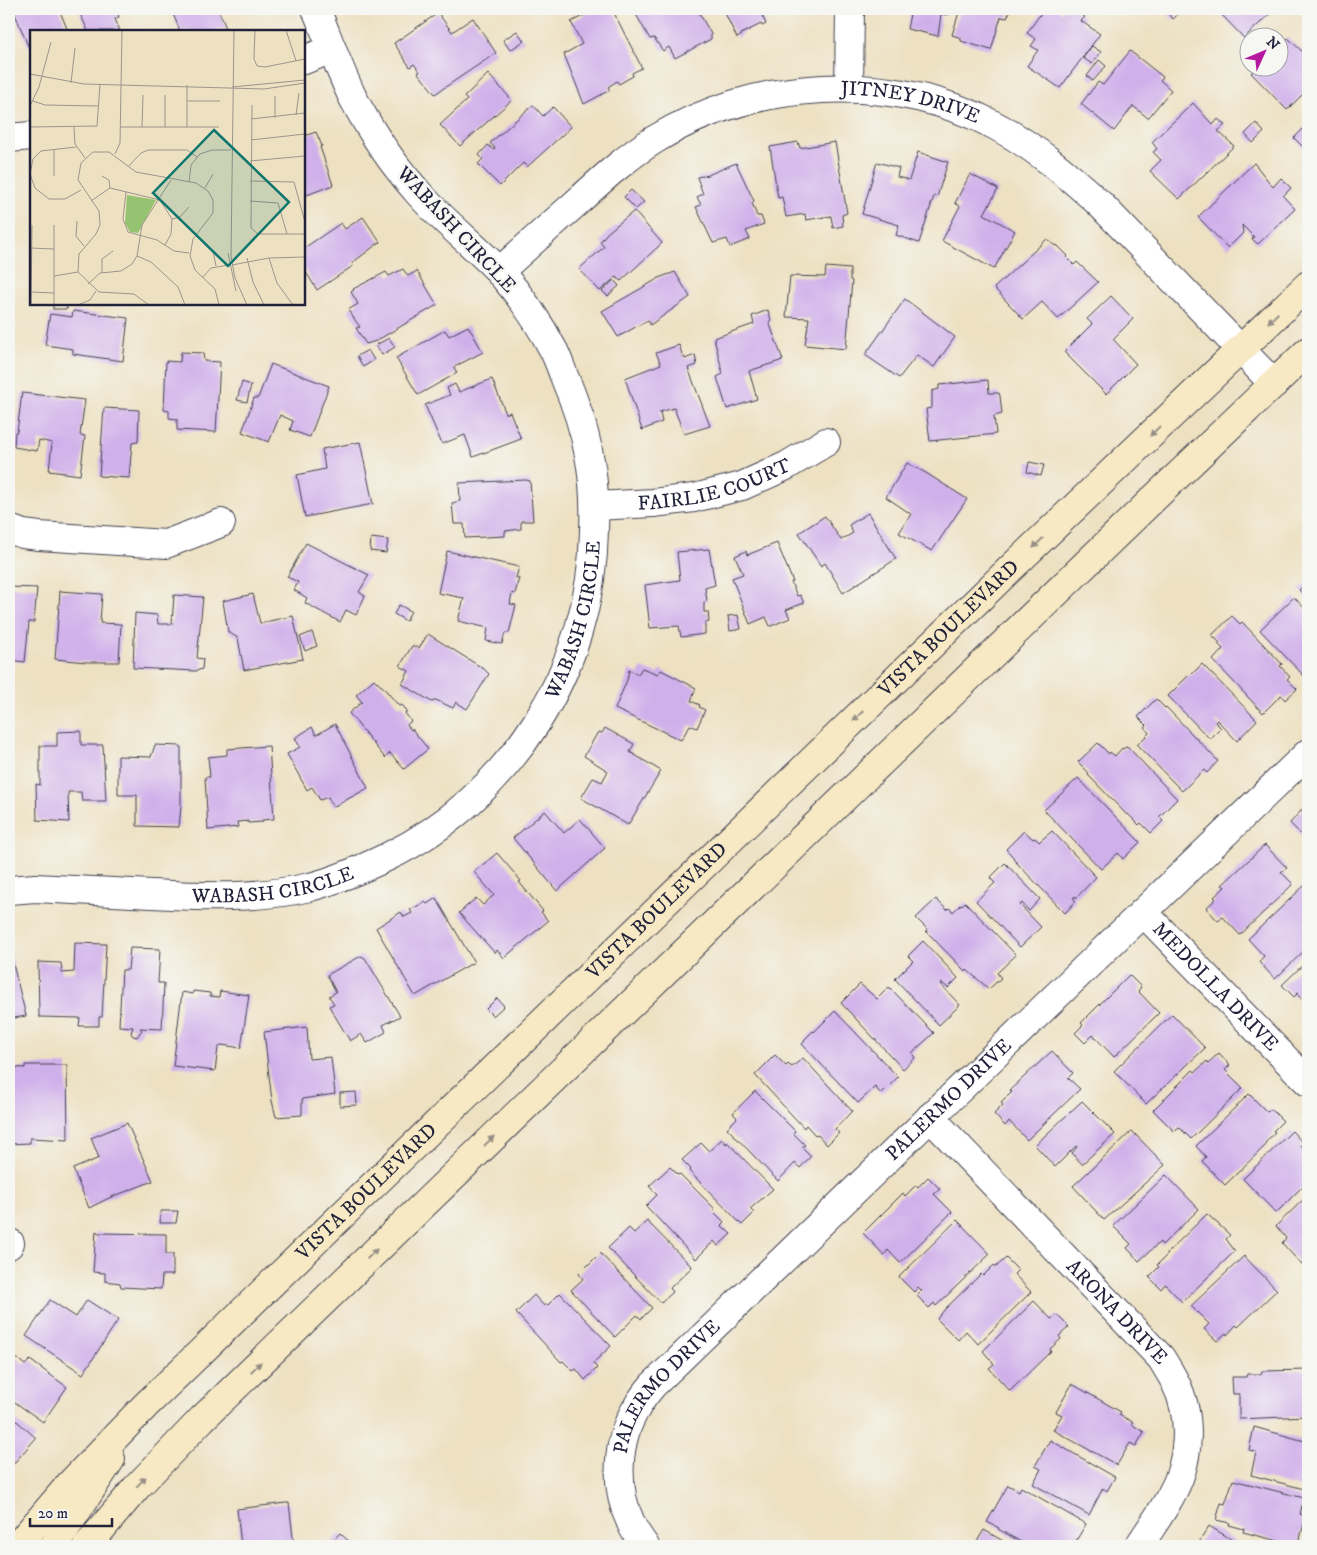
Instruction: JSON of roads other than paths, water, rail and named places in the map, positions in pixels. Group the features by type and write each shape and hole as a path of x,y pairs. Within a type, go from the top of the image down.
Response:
{"main road":[{"name":"VISTA BOULEVARD","path":"17,1546 70,1484 146,1405 1011,568 1308,285"},
{"path":"87,1546 136,1488 202,1419 1308,351"},
{"path":"54,1546 146,1405"}],"street":[{"name":"WABASH CIRCLE","path":"9,890 34,888 206,897 257,895 310,886 360,870 410,846 450,819 486,787 520,748 546,708 570,659 585,610 594,557 595,506 590,457 576,405 554,351 529,310 499,272 416,191 380,145 354,98 316,9"},
{"path":"849,88 850,9"},
{"path":"305,60 332,49"},
{"name":"JITNEY DRIVE","path":"499,272 609,172 654,140 700,116 748,100 800,90 849,88 905,95 953,108 994,125 1032,147 1071,177 1100,204 1274,384"},
{"path":"9,138 30,136"},
{"name":"FAIRLIE COURT","path":"595,506 694,498 742,486 786,466 826,442"},
{"path":"9,529 23,534 39,536 166,544 221,523"},
{"name":"PALERMO DRIVE","path":"645,1546 631,1523 622,1496 619,1465 624,1436 636,1408 653,1385 1308,752"},
{"name":"MEDOLLA DRIVE","path":"1143,912 1308,1082"},
{"name":"ARONA DRIVE","path":"930,1117 1161,1358 1176,1383 1184,1409 1187,1440 1183,1468 1171,1496 1139,1546"}]}
